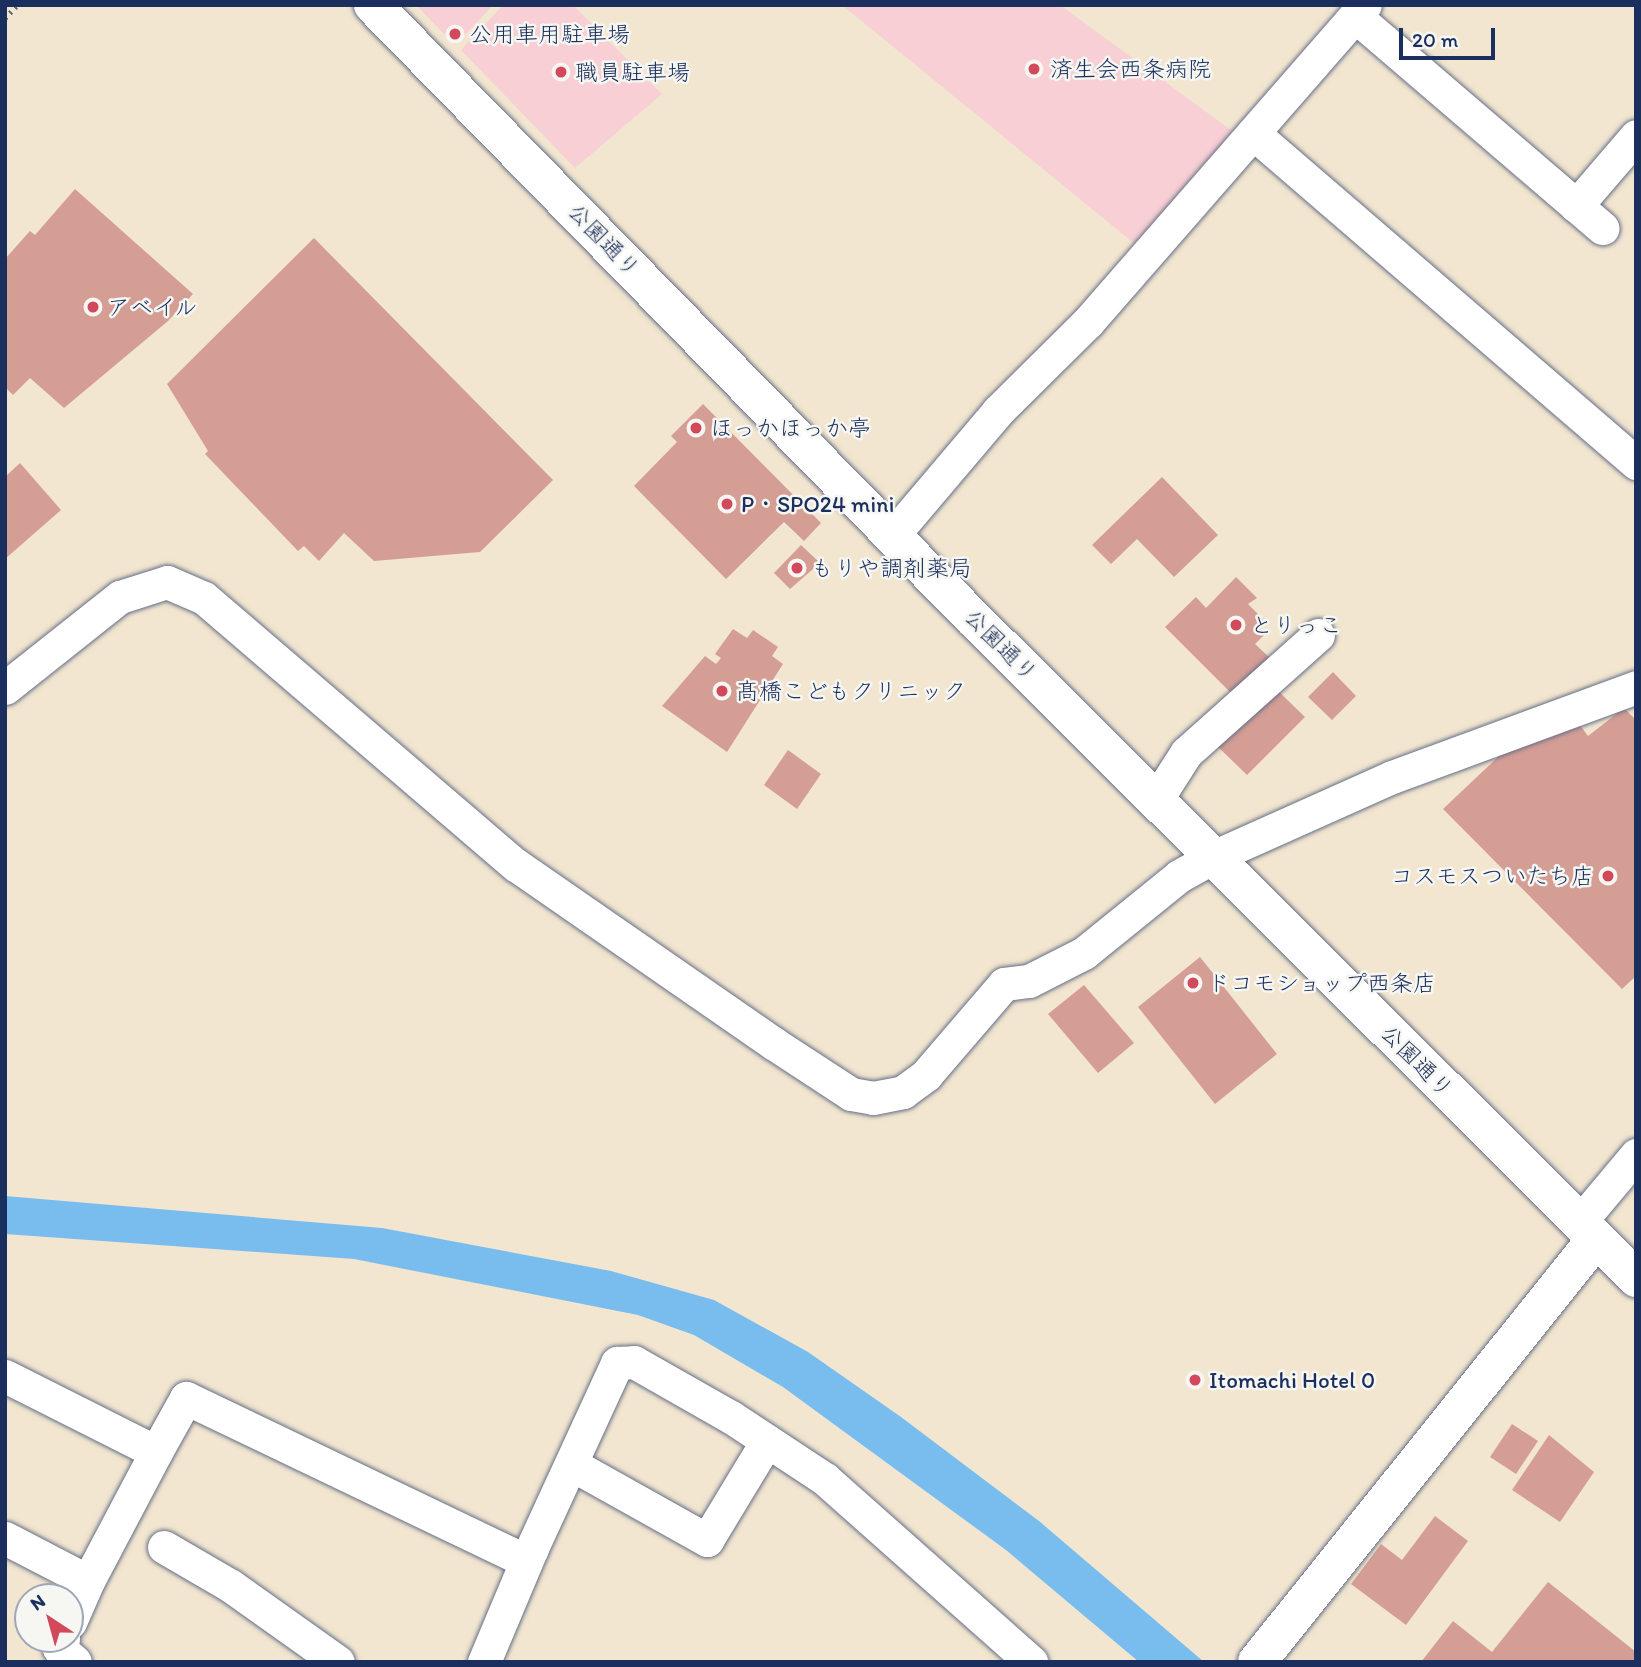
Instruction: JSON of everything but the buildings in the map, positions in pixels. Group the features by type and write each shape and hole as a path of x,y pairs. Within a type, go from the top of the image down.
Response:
{"street":[{"name":"公園通り","path":"373,5 893,535 1636,1278"},
{"path":"893,535 998,411 1088,322 1360,11 1602,228"},
{"path":"1253,133 1636,463"},
{"path":"1576,206 1636,136"},
{"path":"5,688 120,597 167,582 204,598 516,864 851,1094 873,1098 904,1091 926,1075 1004,984 1029,981 1084,953 1179,876 1213,857 1392,777 1636,687"},
{"path":"1156,800 1186,753 1318,635"},
{"path":"1257,1662 1588,1231 1636,1155"},
{"path":"484,1662 531,1550 617,1363 634,1362 767,1441 825,1479 1031,1662"},
{"path":"5,1376 156,1452"},
{"path":"84,1590 186,1398 520,1558 531,1550"},
{"path":"571,1464 707,1540 767,1441"},
{"path":"5,1538 88,1581"},
{"path":"164,1547 231,1586 338,1662"}],"path":[{"path":"5,18 17,5"}],"shaded area":[{"name":"公用車用駐車場","path":"416,5 493,5 455,45"},
{"name":"職員駐車場","path":"503,5 573,5 662,94 575,168 461,50"},
{"name":"済生会西条病院","path":"842,5 1060,5 1235,133 1135,244"}],"water":[{"path":"5,1196 382,1228 611,1271 714,1300 808,1352 901,1417 1039,1521 1204,1662 1139,1662 1006,1550 783,1387 694,1335 638,1315 354,1259 5,1234"}],"place":[{"name":"公用車用駐車場","path":"455,34"},
{"name":"済生会西条病院","path":"1034,69"},
{"name":"職員駐車場","path":"561,72"},
{"name":"アベイル","path":"93,307"},
{"name":"ほっかほっか亭","path":"696,428"},
{"name":"P・SPO24 mini","path":"727,504"},
{"name":"もりや調剤薬局","path":"797,568"},
{"name":"とりっこ","path":"1236,625"},
{"name":"髙橋こどもクリニック","path":"722,691"},
{"name":"コスモスついたち店","path":"1608,876"},
{"name":"ドコモショップ西条店","path":"1193,983"},
{"name":"Itomachi Hotel 0","path":"1195,1380"}]}
